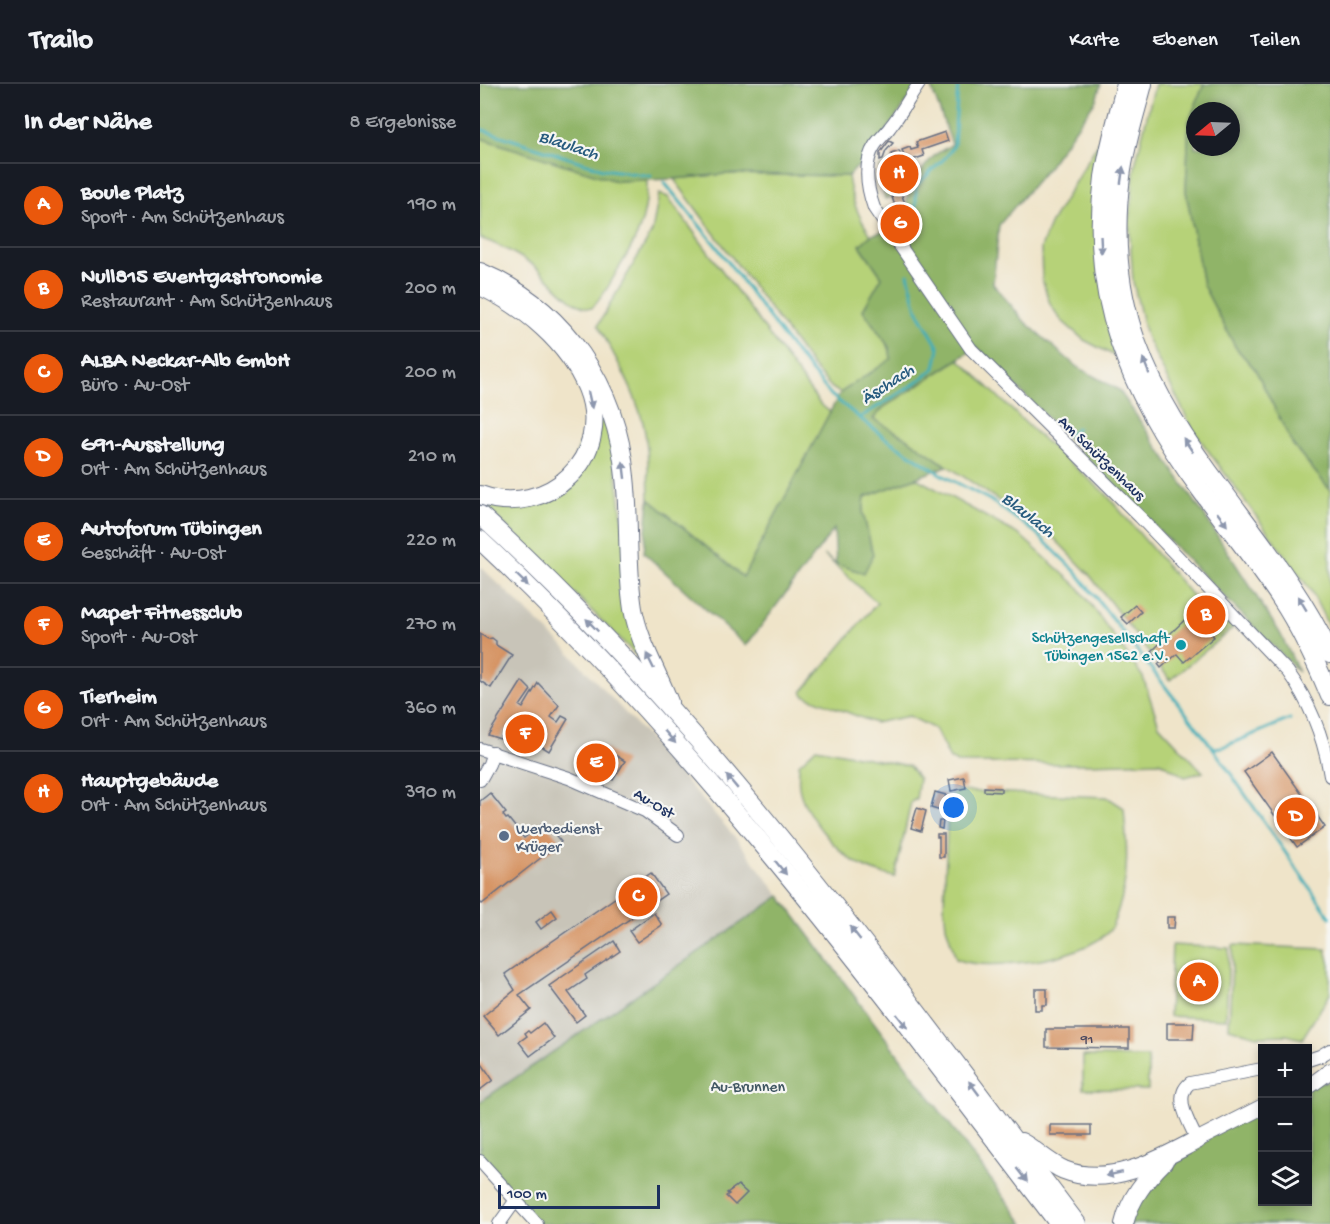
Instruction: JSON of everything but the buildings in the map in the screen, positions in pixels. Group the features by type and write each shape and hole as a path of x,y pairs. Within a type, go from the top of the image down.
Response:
{"highway":[{"path":"1126,84 1104,177 1101,232 1106,289 1119,343 1141,397 1158,429 1282,600 1310,649 1330,696"},
{"path":"1143,84 1121,176 1117,234 1123,292 1138,349 1162,401 1183,436 1294,589 1330,654"},
{"path":"480,272 518,292 555,322 587,362 608,400 619,435 625,475 633,611 645,650 674,715"},
{"path":"480,286 519,308 559,345 580,373 587,389 593,427 588,448 582,460 574,472 554,489 536,497 516,501 495,500 480,495"},
{"path":"480,515 583,615 674,715 761,816 839,913 1077,1224"},
{"path":"480,540 595,654 737,814 922,1046 1059,1224"},
{"path":"1008,1135 1064,1170 1088,1176 1122,1173 1170,1155 1197,1140"},
{"path":"1124,1224 1134,1197 1144,1182 1170,1155"}],"main road":[{"path":"1312,1083 1330,1071"},
{"path":"1312,1085 1330,1082"},
{"path":"1197,1140 1258,1110"}],"street":[{"name":"Am Schützenhaus","path":"919,84 891,126 874,146 871,154 867,174 868,188 874,208 971,349 1140,517 1288,672 1305,697 1317,724 1330,776"},
{"path":"480,780 489,764 486,750"},
{"name":"Au-Ost","path":"486,750 568,778 645,811 678,835"},
{"path":"1312,1059 1330,1050"},
{"path":"1197,1140 1183,1105 1182,1095 1185,1087 1190,1083 1258,1070"},
{"path":"480,1161 537,1224"},
{"path":"499,1224 516,1200"}],"shaded area":[{"path":"480,566 565,648 643,732 734,836 780,896 480,1102"}],"green space":[{"path":"480,84 919,84 871,154 848,176 726,174 616,181 480,138"},
{"path":"930,84 1101,84 1096,100 1048,167 999,225 993,284 1025,322 1077,367 1119,390 1204,515 1280,633 1299,672 977,347 884,407 873,419 947,466 865,497 863,513 873,555 864,573 836,564 834,529 746,646 644,553 649,499 743,577 840,393 891,359 889,347 863,310 882,277 860,245 871,235 903,226 899,214 907,211 906,204 910,189 935,155 952,144"},
{"path":"1155,84 1204,84 1197,102 1186,102 1186,191 1203,285 1236,348 1255,369 1293,445 1330,490 1330,629 1311,591 1193,430 1146,336 1133,282 1129,221 1135,165"},
{"path":"1204,84 1330,84 1330,490 1293,445 1255,369 1236,348 1203,285 1186,191 1188,156 1240,156 1240,102 1197,102"},
{"path":"1110,123 1109,332 1115,356 1084,340 1061,320 1050,304 1042,279 1041,248 1050,224"},
{"path":"480,138 616,181 647,180 643,218 635,240 608,287 592,308 577,304 530,263 480,238"},
{"path":"887,165 895,190 890,191 892,196 885,199 880,167"},
{"path":"726,174 848,176 856,207 871,235 860,245 882,277 863,310 889,347 892,359 840,393 832,388 813,367 674,179"},
{"path":"659,194 668,197 820,404 830,412 743,577 649,499 647,448 642,419 628,382 598,325 652,232"},
{"path":"959,359 1037,434 1106,494 1199,604 1211,602 1233,628 1170,680 1088,573 1053,537 903,436 873,419 884,407"},
{"path":"597,403 611,429 640,659 484,505 485,503 561,492"},
{"path":"916,478 1021,536 1079,588 1143,677 1159,725 1203,772 1185,777 1160,762 957,763 950,759 935,729 909,716 875,723 805,696 802,692 877,603 824,555 836,564 873,555 863,513 865,497"},
{"path":"816,748 909,766 919,779 916,799 911,802 895,877 869,869 851,859 832,842 814,820 799,787 799,764"},
{"path":"957,791 1107,797 1124,808 1126,874 1121,900 1110,930 1095,942 1043,960 975,964 956,959 946,926 944,907 948,802"},
{"name":"Au-Brunnen","path":"780,896 1024,1224 537,1224 480,1161 480,1102"},
{"path":"1172,945 1229,948 1226,1019 1169,1016"},
{"path":"1233,945 1326,949 1330,965 1330,994 1302,1039 1287,1035 1257,1036 1229,1028"},
{"path":"1083,1056 1148,1057 1148,1090 1083,1089"},
{"path":"1330,1082 1330,1224 1124,1224 1170,1155 1258,1109 1258,1206 1312,1206 1312,1085"}],"waterway":[{"name":"Äschach","path":"907,244 908,219 916,205 916,186 947,156 954,145 958,84"},
{"name":"Blaulach","path":"480,129 603,169 651,176"},
{"name":"Blaulach","path":"664,182 831,395 885,438 942,475 990,500 1035,532 1076,572 1213,748 1330,917"},
{"name":"Äschach","path":"859,418 914,384 935,368 939,348 917,310 908,274"},
{"path":"1068,436 1077,428"},
{"path":"1213,748 1223,747 1290,719"}],"place":[{"name":"Hauptgebäude","path":"899,174"},
{"name":"Tierheim","path":"900,224"},
{"name":"Null815 Eventgastronomie","path":"1206,615"},
{"name":"Schützengesellschaft Tübingen 1562 e.V.","path":"1181,645"},
{"name":"Mapet Fitnessclub","path":"525,734"},
{"name":"Autoforum Tübingen","path":"596,763"},
{"name":"G91-Ausstellung","path":"1296,817"},
{"name":"Werbedienst Krüger","path":"504,836"},
{"name":"ALBA Neckar-Alb GmbH","path":"638,897"},
{"name":"Boule Platz","path":"1199,982"}]}
